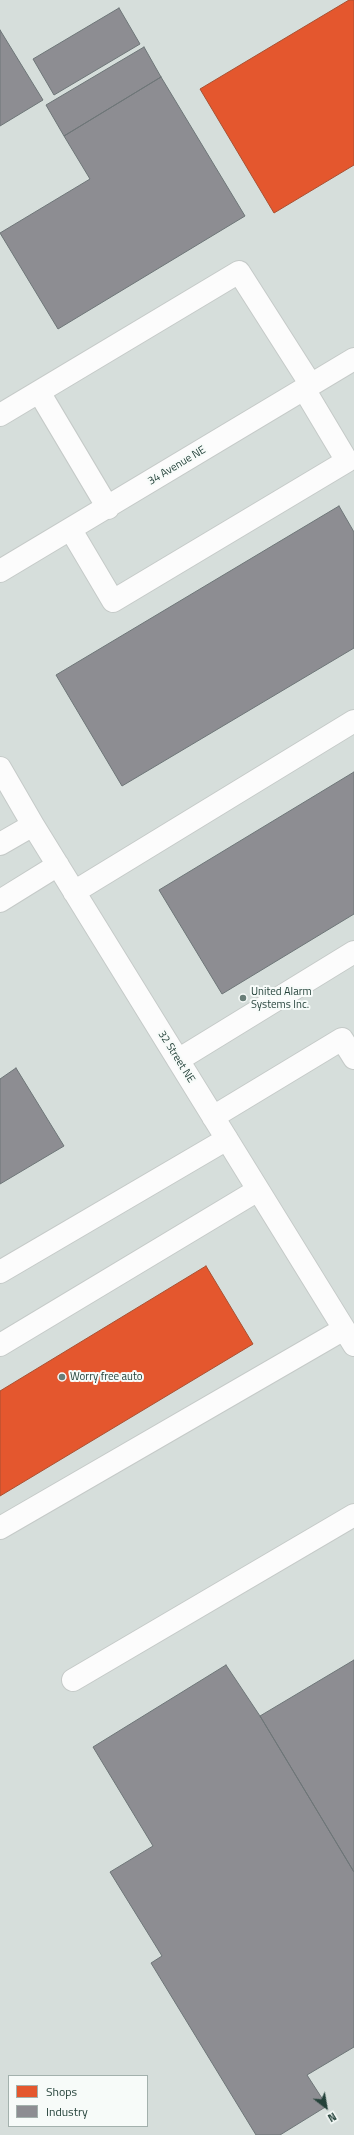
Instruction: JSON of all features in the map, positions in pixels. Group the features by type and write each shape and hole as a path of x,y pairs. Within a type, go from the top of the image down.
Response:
{"street":[{"path":"0,415 239,272 308,387 350,467 113,601 71,530"},
{"name":"34 Avenue NE","path":"0,571 108,508 354,359"},
{"path":"39,392 108,508"},
{"path":"74,892 354,721"},
{"name":"32 Street NE","path":"0,768 74,892 349,1337"},
{"path":"0,844 33,825"},
{"path":"0,901 58,865"},
{"path":"178,1060 354,952"},
{"path":"214,1117 342,1039 354,1058"},
{"path":"0,1272 227,1139"},
{"path":"0,1345 258,1190"},
{"path":"0,1528 349,1337"},
{"path":"73,1680 354,1515"}],"shaded area":[{"path":"0,0 354,0 354,2135 0,2135"}],"building: Shops":[{"path":"349,0 354,0 354,165 274,213 200,89"},
{"path":"206,1266 253,1344 0,1496 0,1391"}],"building: Industry":[{"path":"119,8 140,44 54,95 33,59"},
{"path":"0,30 43,100 0,126"},
{"path":"144,47 161,77 64,136 46,105"},
{"path":"161,77 245,216 58,329 0,233 90,179 64,136"},
{"path":"339,506 354,532 354,648 122,786 56,675"},
{"path":"354,772 354,914 222,994 159,890"},
{"path":"16,1068 64,1146 0,1184 0,1079"},
{"path":"354,1660 354,1872 260,1716"},
{"path":"226,1665 260,1716 354,1872 354,2047 307,2075 327,2106 280,2135 256,2135 151,1963 162,1956 110,1872 153,1846 93,1747"}],"place":[{"name":"United Alarm Systems Inc.","path":"243,998"},
{"name":"Worry free auto","path":"62,1377"}]}
